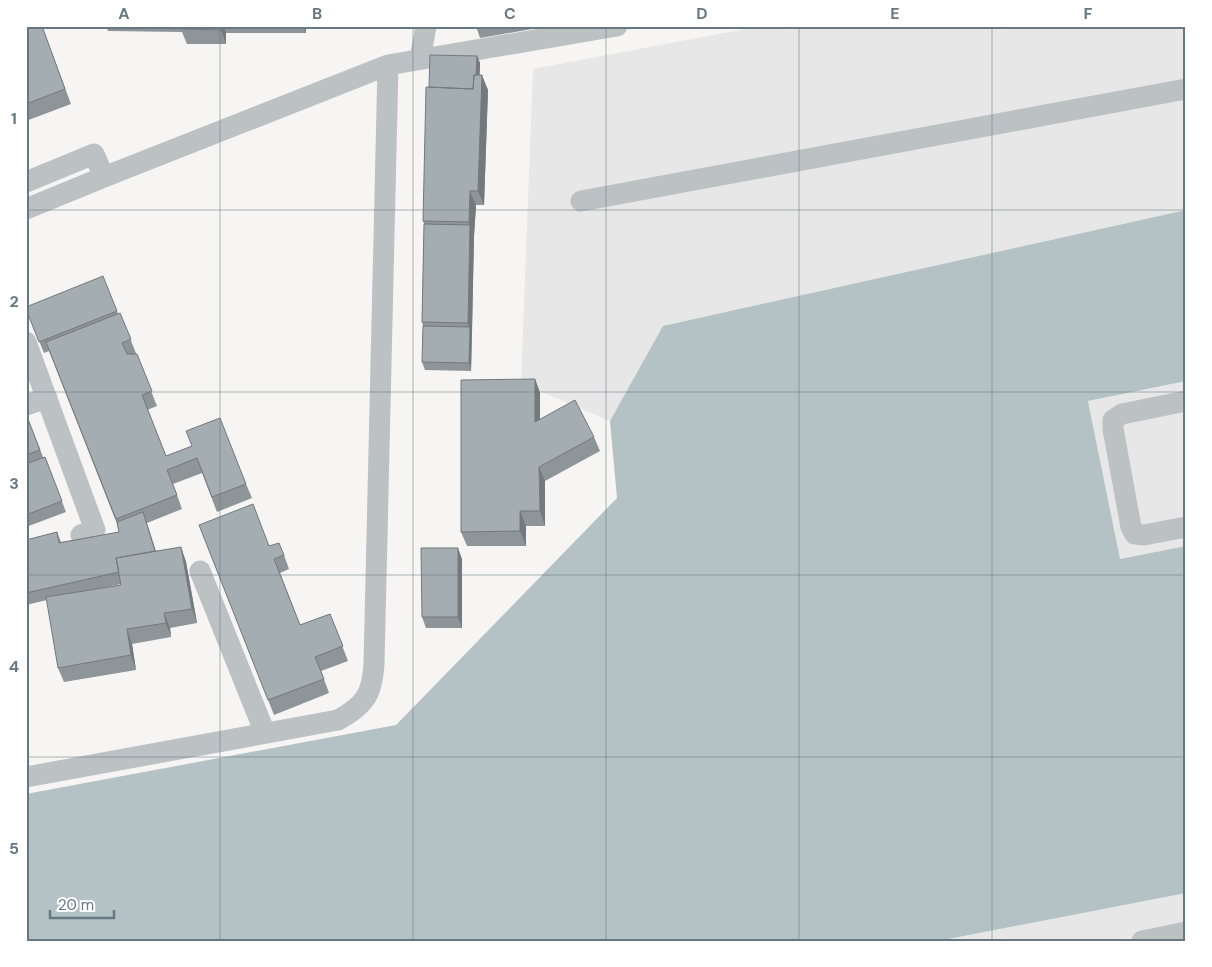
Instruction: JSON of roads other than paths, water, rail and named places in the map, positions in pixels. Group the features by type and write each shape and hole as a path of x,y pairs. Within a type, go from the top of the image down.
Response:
{"lane":[{"path":"420,59 426,26"},
{"path":"104,177 94,154 26,182 31,207 388,65 618,26"},
{"path":"26,777 338,720 354,711 366,698 373,682 375,654 388,65"},
{"path":"581,201 1186,89"},
{"path":"26,342 95,530 81,535"},
{"path":"26,406 47,398"},
{"path":"1186,401 1122,414 1113,420 1131,527 1135,534 1144,535 1186,527"},
{"path":"200,571 265,733"},
{"path":"1142,941 1186,932"}]}
